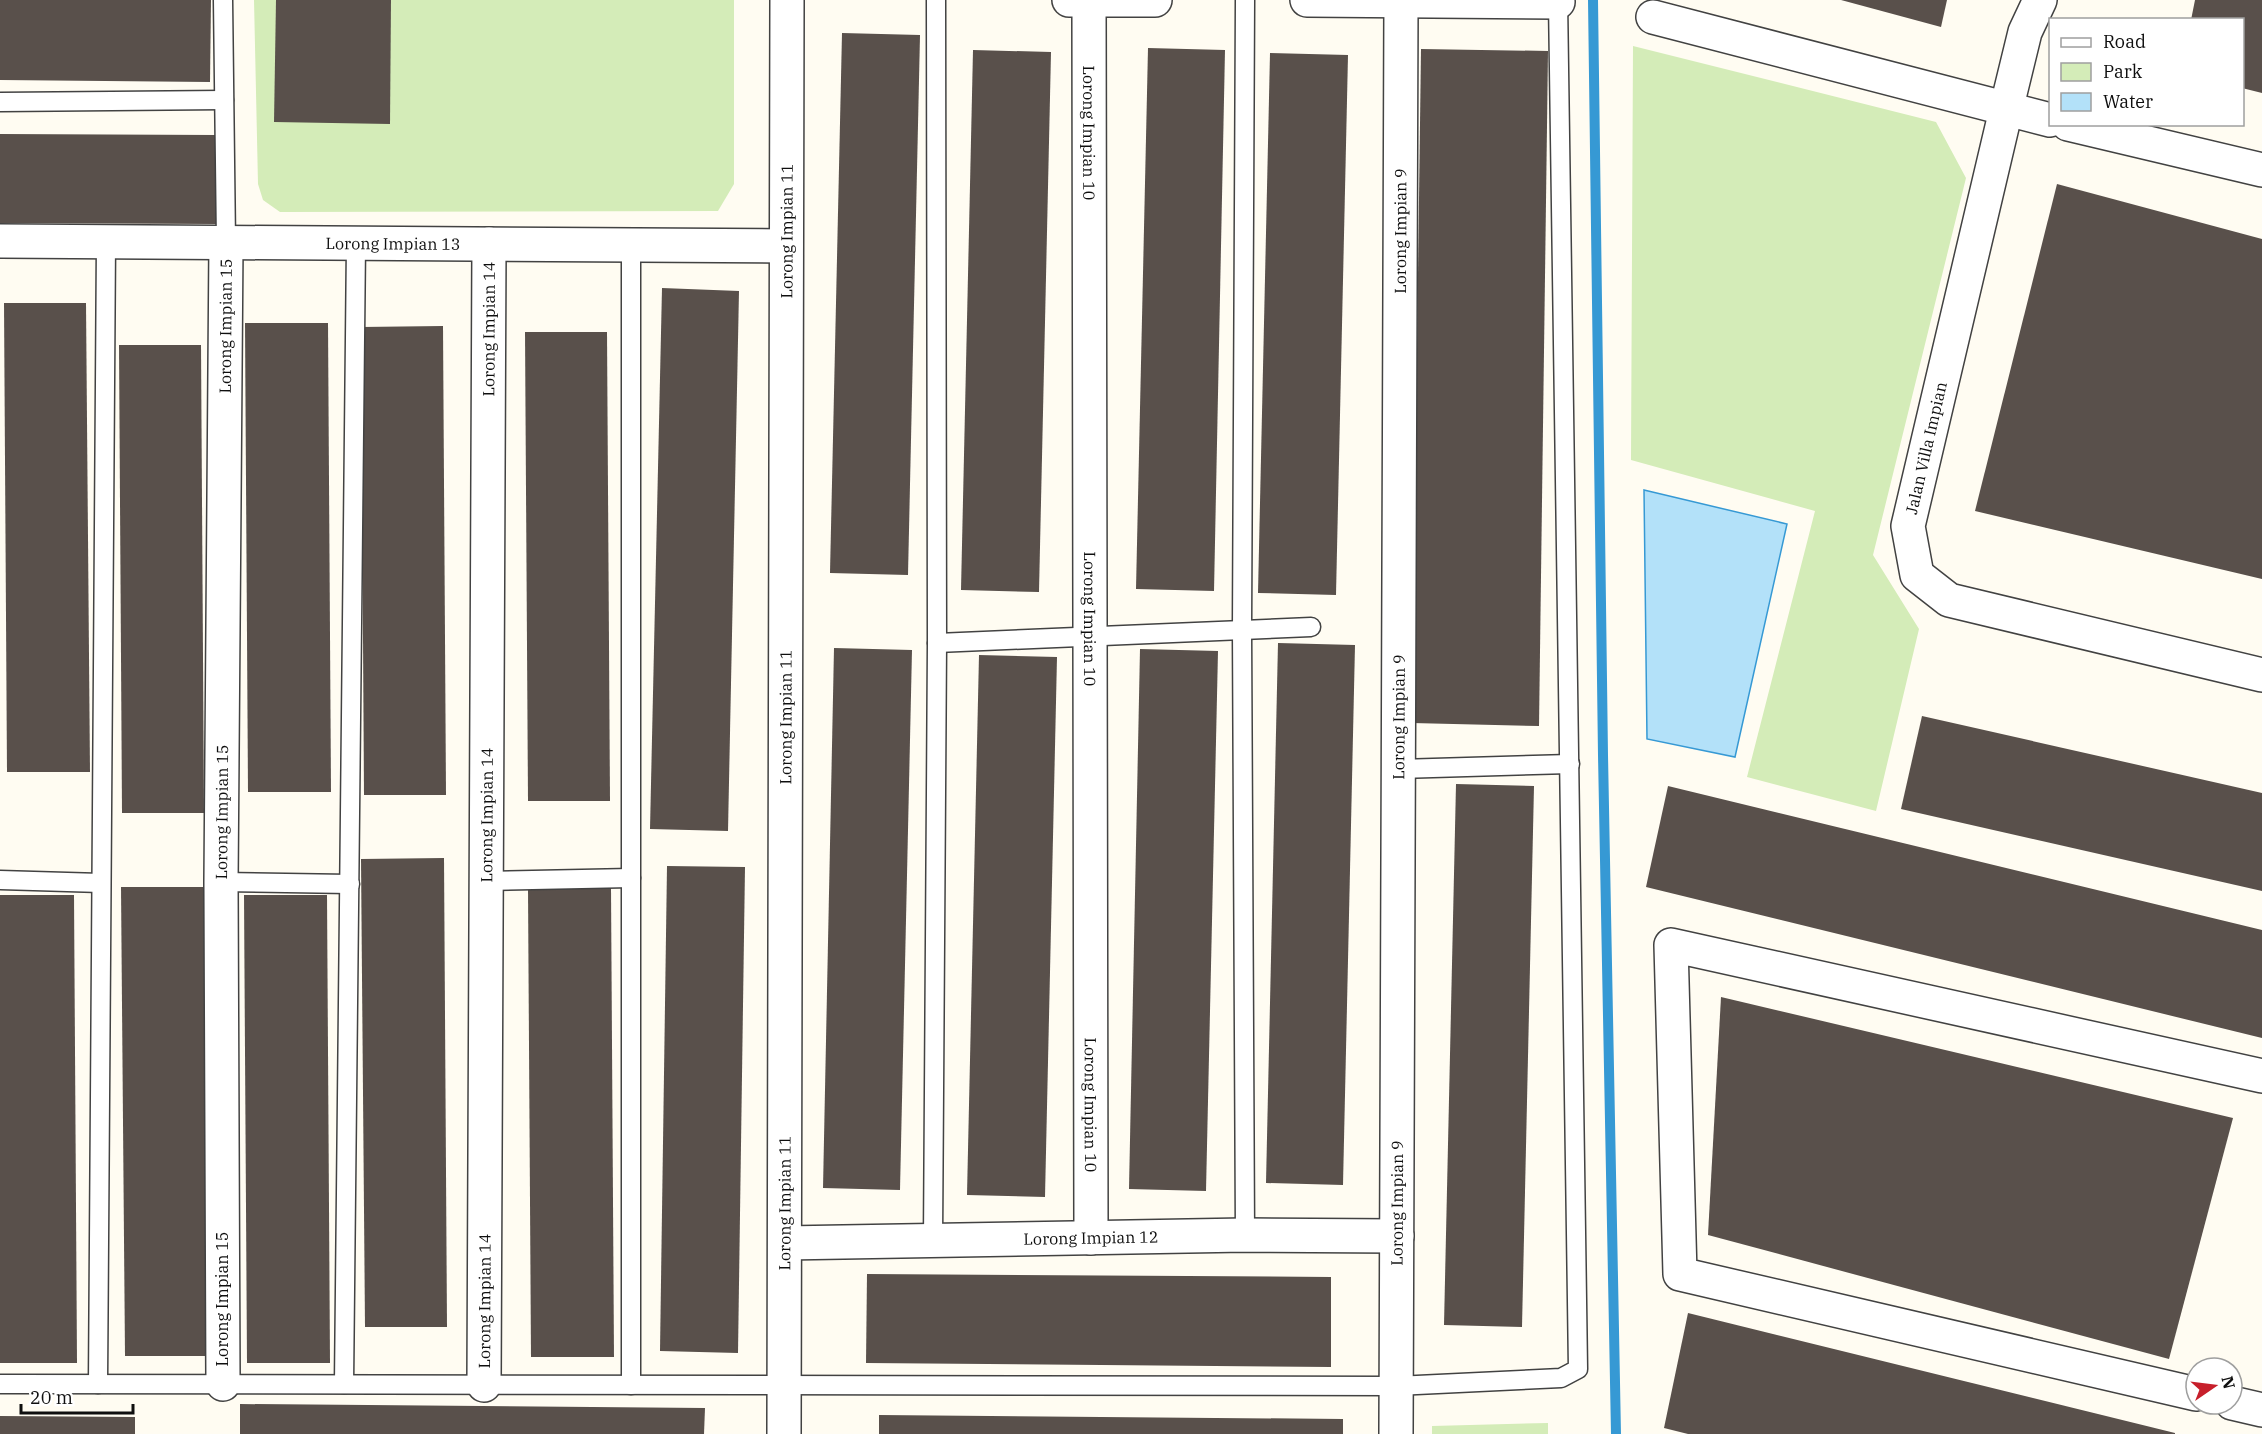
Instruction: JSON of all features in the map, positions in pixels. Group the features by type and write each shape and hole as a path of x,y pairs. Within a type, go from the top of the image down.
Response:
{"street":[{"name":"Lorong Impian 11","path":"784,1434 787,0"},
{"path":"1067,0 1155,0"},
{"path":"1307,0 1558,1"},
{"name":"Jalan Villa Impian","path":"2040,0 2026,16 1908,526 1917,575 1948,600 2262,675"},
{"name":"Lorong Impian 10","path":"1089,1 1091,1238"},
{"name":"Lorong Impian 9","path":"1396,1434 1401,1"},
{"path":"1653,17 2049,120"},
{"path":"2076,126 2262,170"},
{"name":"Lorong Impian 13","path":"0,241 786,246"},
{"name":"Lorong Impian 15","path":"223,1384 221,882 226,242"},
{"name":"Lorong Impian 14","path":"483,1385 489,244"},
{"path":"2184,1392 1680,1274 1671,945 2262,1076"},
{"name":"Lorong Impian 12","path":"784,1243 1245,1235 1397,1236"},
{"path":"2244,1406 2262,1410"}],"lane":[{"path":"223,0 226,242"},
{"path":"933,1240 937,643 936,0"},
{"path":"1245,0 1242,629 1245,1235"},
{"path":"0,1384 1396,1386 1561,1378 1578,1369 1558,1"},
{"path":"0,102 224,100"},
{"path":"98,1384 106,241"},
{"path":"344,1384 357,243"},
{"path":"631,245 631,1385"},
{"path":"937,643 1311,627"},
{"path":"1399,769 1570,764"},
{"path":"485,881 631,878"},
{"path":"0,880 101,883"},
{"path":"221,882 350,884"}],"green space":[{"path":"254,0 734,0 734,184 718,211 280,212 263,200 258,184"},
{"path":"1633,46 1936,122 1966,178 1873,555 1919,629 1876,811 1747,777 1815,511 1631,460"},
{"path":"1548,1423 1548,1434 1432,1434 1432,1426"}],"water":[{"path":"1644,490 1787,524 1735,757 1647,739"}],"building":[{"path":"0,0 211,0 210,82 0,80"},
{"path":"276,0 391,0 390,124 274,122"},
{"path":"1841,0 1947,0 1941,27"},
{"path":"2195,0 2262,0 2262,93 2244,88 2244,18 2191,18"},
{"path":"842,33 920,35 908,575 830,573"},
{"path":"1148,48 1225,50 1214,591 1136,589"},
{"path":"1421,49 1548,51 1539,726 1412,723"},
{"path":"973,50 1051,52 1039,592 961,590"},
{"path":"1270,53 1348,55 1336,595 1258,593"},
{"path":"0,134 216,135 216,224 0,223"},
{"path":"2057,184 2262,239 2262,579 1975,511"},
{"path":"662,288 739,291 728,831 650,829"},
{"path":"4,303 86,303 90,772 7,772"},
{"path":"245,323 328,323 331,792 248,792"},
{"path":"443,326 446,795 364,795 361,327"},
{"path":"525,332 607,332 610,801 528,801"},
{"path":"119,345 201,345 204,813 122,813"},
{"path":"1278,643 1355,645 1343,1185 1266,1183"},
{"path":"834,648 912,650 900,1190 823,1188"},
{"path":"1140,649 1218,651 1206,1191 1129,1189"},
{"path":"979,655 1057,657 1045,1197 967,1195"},
{"path":"1922,716 2262,793 2262,891 1901,809"},
{"path":"1456,784 1534,786 1522,1327 1444,1325"},
{"path":"1668,786 2262,930 2262,1038 1646,887"},
{"path":"444,858 447,1327 365,1327 361,859"},
{"path":"667,866 745,867 738,1353 660,1351"},
{"path":"121,887 204,887 207,1356 125,1356"},
{"path":"611,888 614,1357 531,1357 528,889"},
{"path":"0,895 74,895 77,1363 0,1363"},
{"path":"244,895 327,895 330,1363 247,1363"},
{"path":"1721,997 2233,1118 2169,1359 1708,1235"},
{"path":"867,1274 1331,1277 1331,1367 866,1363"},
{"path":"1688,1313 2175,1434 1688,1434 1664,1428"},
{"path":"240,1404 705,1408 704,1434 240,1434"},
{"path":"879,1415 1343,1419 1343,1434 879,1434"},
{"path":"0,1416 135,1417 135,1434 0,1434"}],"waterway":[{"path":"1593,0 1603,755 1616,1434"}]}
